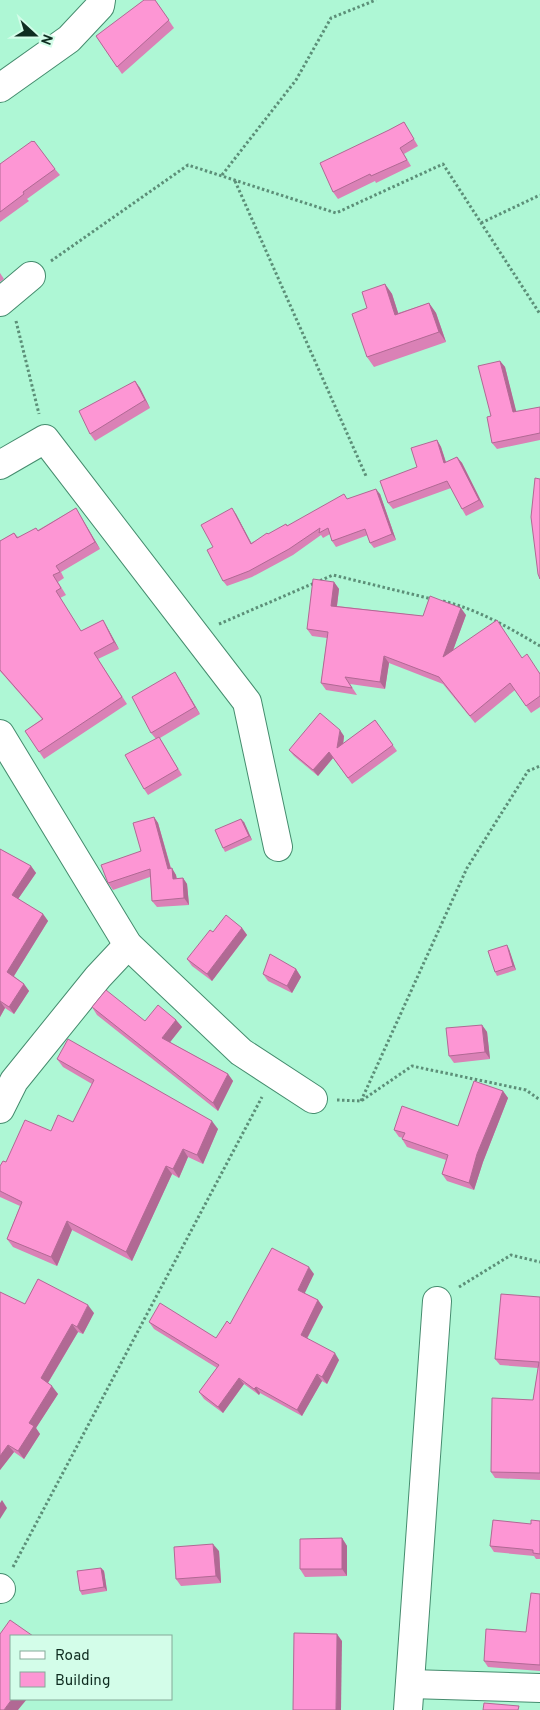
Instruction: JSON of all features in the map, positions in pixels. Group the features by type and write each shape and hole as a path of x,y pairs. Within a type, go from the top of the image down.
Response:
{"street":[{"path":"0,88 69,39 100,6 101,0"},
{"path":"5,298 30,276"},
{"path":"0,465 45,439 247,702 278,846"},
{"path":"0,734 128,945 241,1052 313,1099"},
{"path":"0,1109 14,1081 98,977 128,945"},
{"path":"438,1301 409,1697 540,1688"}],"path":[{"path":"222,175 296,80 331,18 376,0"},
{"path":"30,276 188,165 336,213 443,164 540,314"},
{"path":"235,180 366,476"},
{"path":"481,223 540,195"},
{"path":"5,298 45,439"},
{"path":"195,634 333,575 455,604 502,623 540,646"},
{"path":"361,1101 466,868 528,771 540,766"},
{"path":"313,1099 361,1101 412,1066 526,1090 540,1100"},
{"path":"1,1589 274,1074"},
{"path":"438,1301 511,1255 540,1262"}],"building":[{"path":"144,0 155,0 169,20 117,67 96,36"},
{"path":"404,122 414,139 400,148 407,160 371,176 370,174 333,192 320,163"},
{"path":"34,141 55,169 23,192 24,194 0,212 0,164"},
{"path":"385,284 395,315 429,303 439,332 367,357 352,314 367,308 362,292"},
{"path":"500,361 513,412 540,407 540,433 492,443 487,417 491,416 478,366"},
{"path":"135,381 145,400 90,434 79,411"},
{"path":"437,440 444,463 457,457 479,500 462,509 447,481 388,503 380,481 417,467 411,448"},
{"path":"535,478 540,479 540,579 531,517"},
{"path":"376,489 392,534 370,543 365,529 332,541 328,528 319,533 320,528 289,549 249,571 223,581 207,550 213,547 201,525 232,508 251,544 267,533 286,524 287,526 344,494 347,499"},
{"path":"76,508 95,542 56,566 60,572 53,575 61,588 56,591 81,631 103,620 114,642 94,653 122,697 39,752 25,731 43,719 0,670 0,541 14,533 17,538 36,528 38,531"},
{"path":"313,579 334,582 331,606 423,616 430,596 461,608 443,657 497,620 522,658 527,654 540,674 540,696 526,706 510,683 470,716 439,677 384,656 380,682 345,677 352,688 321,683 328,632 307,629"},
{"path":"175,672 195,707 151,733 132,697"},
{"path":"320,713 340,730 337,748 375,720 393,745 348,778 329,752 313,770 289,750"},
{"path":"159,737 178,769 144,789 125,755"},
{"path":"154,817 168,869 172,868 173,879 183,878 184,898 152,901 150,869 108,883 101,865 141,851 133,823"},
{"path":"241,819 249,836 223,848 215,830"},
{"path":"0,849 31,866 12,895 43,914 7,972 24,984 9,1007 0,1001"},
{"path":"226,915 242,928 207,974 187,959 210,930 213,932"},
{"path":"507,945 513,966 495,972 488,951"},
{"path":"270,954 296,969 287,986 263,974"},
{"path":"106,990 145,1021 158,1005 176,1020 162,1038 228,1074 213,1103 92,1007"},
{"path":"482,1025 485,1052 449,1056 446,1028"},
{"path":"68,1039 212,1121 197,1155 183,1149 173,1169 166,1166 126,1252 67,1221 51,1257 7,1239 22,1202 0,1191 0,1166 3,1161 6,1162 25,1120 51,1131 58,1115 73,1122 94,1080 57,1059"},
{"path":"474,1081 503,1091 477,1154 469,1183 442,1174 448,1155 402,1139 405,1133 394,1130 402,1106 458,1126"},
{"path":"272,1248 309,1267 298,1290 318,1300 301,1335 335,1353 322,1377 317,1374 297,1410 256,1387 254,1389 239,1378 218,1407 199,1392 219,1365 149,1322 160,1303 216,1338 227,1321 230,1324"},
{"path":"38,1279 88,1305 77,1327 72,1324 41,1378 52,1386 29,1423 34,1426 18,1451 8,1445 0,1456 0,1292 25,1304"},
{"path":"501,1294 540,1297 540,1473 491,1472 492,1398 533,1400 539,1362 495,1359"},
{"path":"493,1520 531,1524 531,1520 540,1521 540,1554 533,1553 533,1550 490,1546"},
{"path":"342,1538 342,1569 300,1569 300,1539"},
{"path":"213,1544 216,1576 176,1579 174,1547"},
{"path":"101,1568 104,1587 80,1591 77,1571"},
{"path":"531,1593 540,1594 540,1665 484,1661 486,1629 526,1632"},
{"path":"10,1620 32,1635 10,1635 11,1700 4,1710 0,1710 0,1634"},
{"path":"294,1633 337,1634 336,1710 293,1710"},
{"path":"484,1703 519,1706 518,1710 483,1710"}]}
